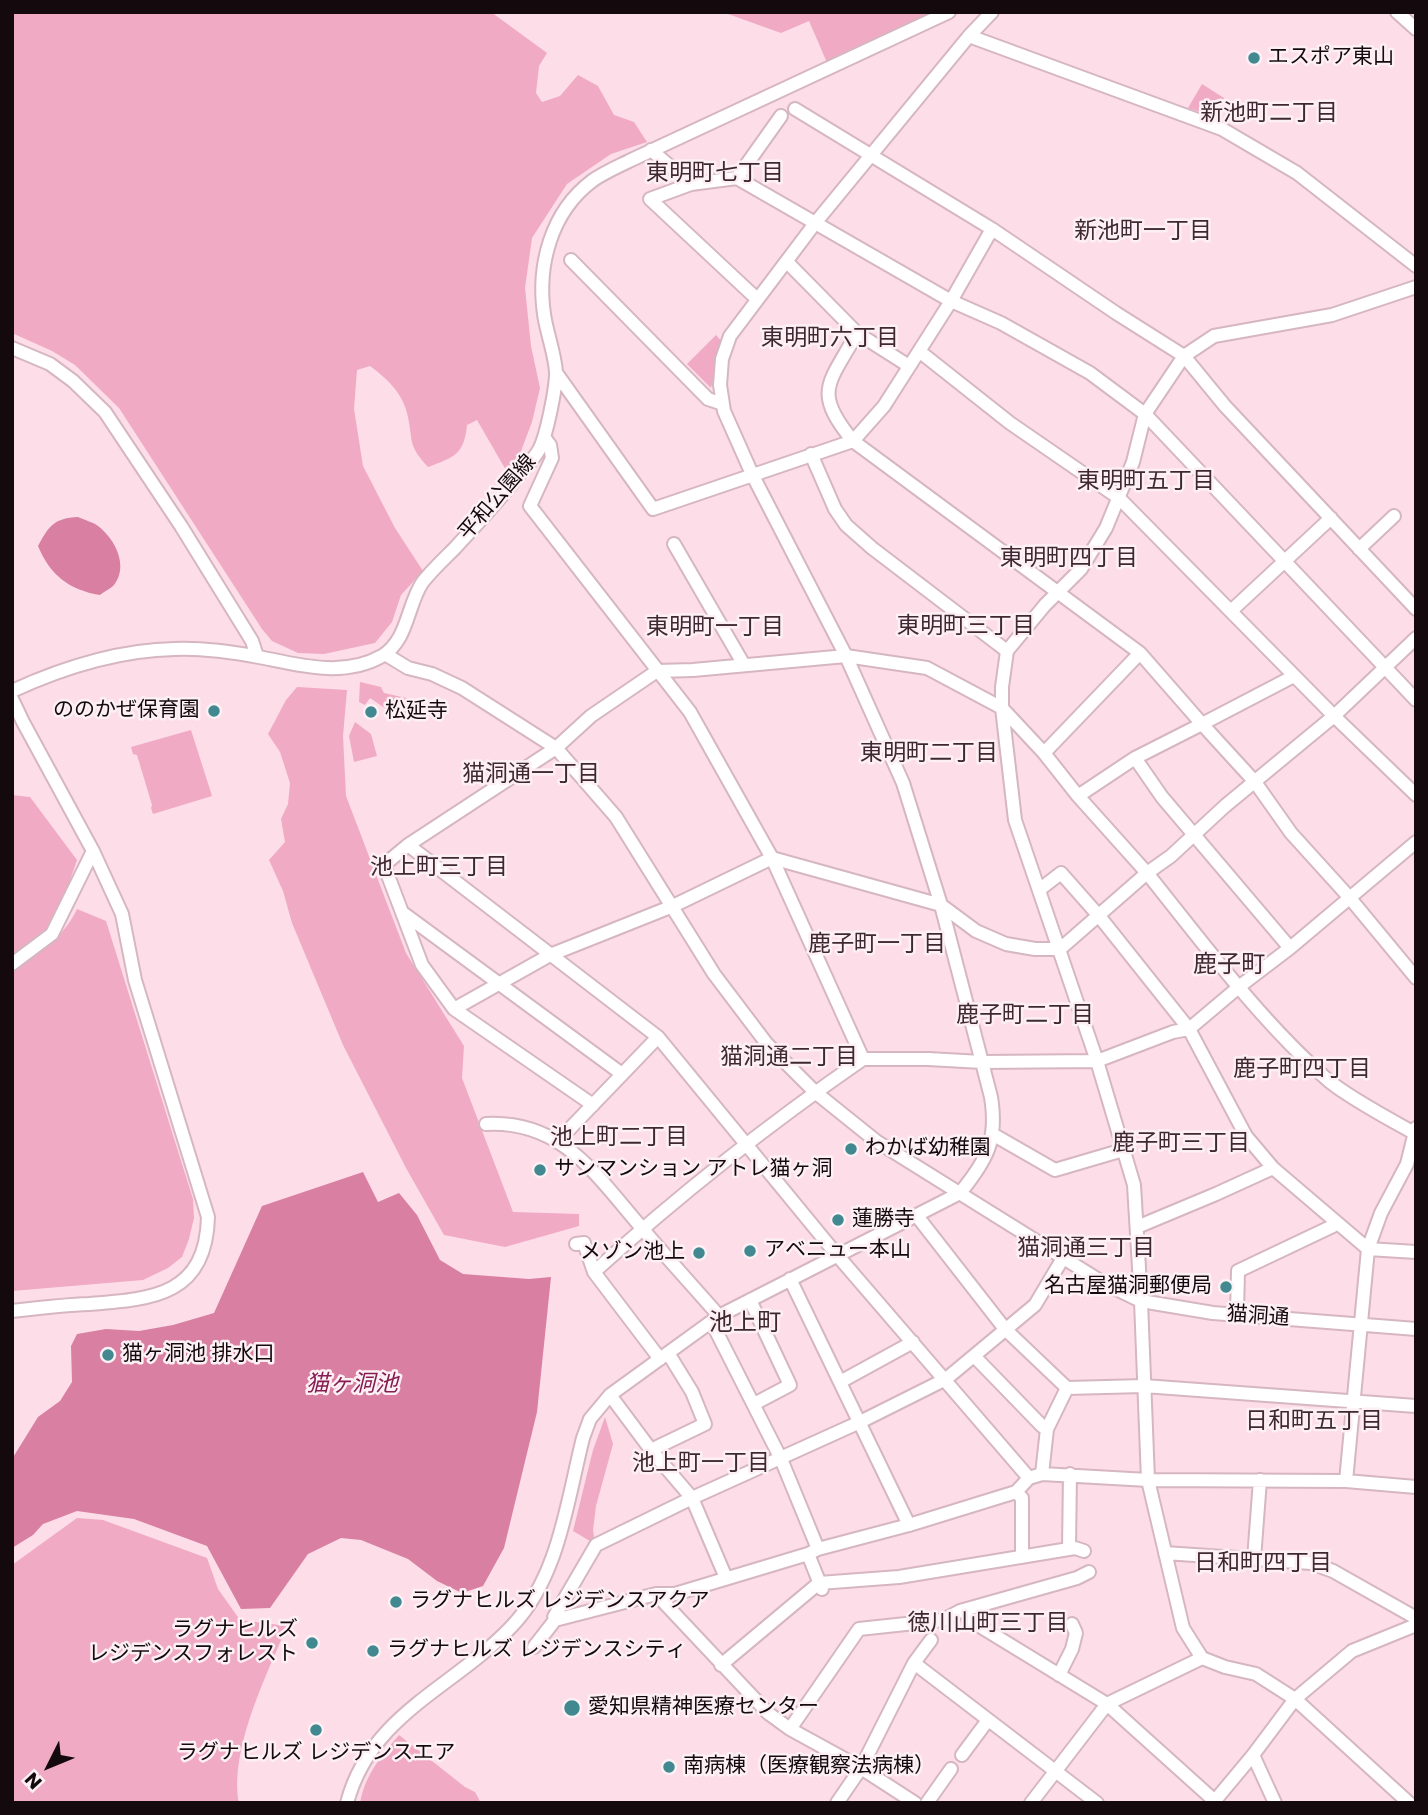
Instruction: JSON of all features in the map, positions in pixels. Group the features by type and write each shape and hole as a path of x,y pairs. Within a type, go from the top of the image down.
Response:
{"street":[{"name":"平和公園線","path":"385,654 402,634 423,583 497,502 539,450 557,374 543,313 541,284 547,248 556,225 572,203 592,182 651,150 949,12"},
{"path":"347,1803 365,1756 392,1724 513,1625 536,1594 551,1563 583,1437 590,1419 610,1395 716,1320 750,1300 960,1193 978,1171 994,1135 995,1119 982,1062 941,905 903,783 846,656 752,474 723,404 720,385 722,359 730,336 816,222 969,36 992,12"},
{"path":"1397,12 1416,30"},
{"path":"969,36 1222,129 1297,173 1416,266"},
{"path":"795,109 992,229 1184,356 1225,406 1416,609"},
{"path":"737,178 781,116"},
{"path":"651,150 691,184"},
{"path":"757,299 650,199 691,184 737,178 951,301 1001,323 1090,373 1144,414 1416,700"},
{"path":"557,374 653,509 853,441 884,406 951,301 992,229"},
{"path":"571,260 708,399 723,404"},
{"path":"787,262 856,333 909,366"},
{"path":"1416,287 1332,315 1214,336 1184,356 1144,414 1133,462 1107,528 1081,569 1007,651 1002,687 1002,709 1015,820 1060,948 1134,1185 1147,1480 1184,1628 1202,1658 1256,1674 1295,1699 1409,1803 1416,1798"},
{"path":"856,333 827,390 834,418 853,441 1140,653 1255,782 1291,833 1349,897 1416,978"},
{"path":"12,348 58,370 105,412 225,596 252,641 257,656"},
{"path":"919,351 1010,423 1119,498 1416,796"},
{"path":"544,437 550,445 552,458 530,506 691,712 772,858 863,1059"},
{"path":"811,454 835,509 846,525 1007,651"},
{"path":"1359,549 1394,516"},
{"path":"1231,611 1331,518"},
{"path":"674,544 744,665"},
{"path":"454,1009 550,955 673,906 772,858 941,905 976,931 1006,944 1035,949 1060,948 1334,716 1416,638"},
{"path":"12,691 64,670 145,651 175,649 257,656 298,667 328,669 370,662 385,654"},
{"path":"1044,753 1140,653"},
{"name":"猫洞通","path":"385,654 408,668 432,674 463,688 556,748 616,817 715,975 767,1044 815,1092 876,1141 1102,1282 1141,1301 1213,1313 1416,1329"},
{"path":"593,1105 454,1009 422,965 384,865 408,845 556,748 591,716 657,671 846,656 927,668 1002,709 1044,753 1078,796 1147,873 1292,1047 1332,1084 1415,1134"},
{"path":"1078,796 1135,758 1294,676"},
{"path":"12,699 93,851 122,914 135,980 208,1217 208,1234 202,1254 194,1269 171,1290 141,1300 12,1311"},
{"path":"1135,758 1162,797 1290,948"},
{"path":"594,1272 642,1228 747,1144 863,1059 1097,1062 1173,1032 1189,1029 1416,842"},
{"path":"408,845 658,1037 837,1255 1036,1476"},
{"path":"12,964 52,934 93,851"},
{"path":"1039,890 1061,873 1099,916 1189,1029 1246,1136 1273,1168 1368,1250 1416,1252"},
{"path":"403,914 622,1074"},
{"path":"557,1142 658,1037"},
{"path":"486,1124 521,1125 557,1142 586,1161 716,1320 780,1459 813,1552 821,1586"},
{"path":"1346,1482 1368,1250 1381,1213 1407,1164 1416,1128"},
{"path":"994,1135 1055,1170 1123,1150"},
{"path":"1137,1227 1273,1168"},
{"path":"917,1216 1005,1329 1067,1388 1144,1386 1416,1406"},
{"path":"1237,1314 1238,1271 1337,1224"},
{"path":"576,1244 584,1242 594,1272 692,1392 705,1424 651,1450"},
{"path":"555,1620 554,1616 596,1545 946,1379 1035,1305 1063,1258"},
{"path":"790,1279 909,1525"},
{"path":"750,1300 790,1385 754,1404"},
{"path":"840,1382 913,1342"},
{"path":"974,1356 1047,1429"},
{"path":"1036,1476 1047,1429 1067,1388"},
{"path":"610,1395 651,1450 692,1498 726,1578"},
{"path":"1069,1549 1070,1474"},
{"path":"534,1647 555,1620 656,1594 675,1594 909,1525 1016,1492 1036,1476 1070,1474 1147,1480 1346,1482 1416,1487"},
{"path":"1254,1559 1260,1480"},
{"path":"1016,1492 1021,1498 1021,1557"},
{"path":"721,1665 821,1586 899,1577 1075,1548 1084,1551"},
{"path":"1165,1553 1311,1563 1334,1571 1416,1618"},
{"path":"790,1729 859,1629 943,1620 960,1611 1077,1578 1089,1572"},
{"path":"656,1594 768,1713 790,1729 861,1768 915,1803"},
{"path":"968,1619 1107,1703 1215,1802 1295,1699 1352,1651 1416,1625"},
{"path":"1059,1675 1072,1649 1076,1633 1072,1624"},
{"path":"837,1803 861,1768 914,1663 930,1640"},
{"path":"1031,1803 1107,1703 1202,1658"},
{"path":"914,1663 1097,1803"},
{"path":"962,1755 988,1720"},
{"path":"1253,1755 1275,1803"},
{"path":"927,1803 951,1769"}],"shaded area":[{"path":"12,12 491,12 547,53 539,66 536,93 542,102 560,96 578,75 598,86 614,115 634,122 647,142 611,154 567,184 532,238 525,288 531,346 540,388 532,422 521,451 507,472 477,420 467,425 466,435 457,453 428,467 414,447 405,405 397,392 370,366 357,370 354,409 363,466 395,528 423,571 401,595 392,622 375,643 324,654 298,653 272,641 119,408 75,365 12,333"},
{"path":"728,12 948,12 828,65 809,21 781,33"},
{"path":"1202,84 1224,98 1213,116 1188,108"},
{"path":"716,335 723,343 711,388 687,364"},
{"path":"360,682 381,687 384,693 415,700 402,720 370,698 365,705 359,702"},
{"path":"297,687 347,690 343,736 346,796 406,953 464,1046 462,1078 513,1212 579,1214 579,1226 505,1247 444,1235 406,1168 343,1045 269,860 285,842 281,819 288,804 290,783 280,752 268,734 286,700"},
{"path":"355,722 371,734 377,756 354,762 349,736"},
{"path":"191,730 212,796 153,814 137,755 133,754 131,747"},
{"path":"12,795 30,797 77,860 65,895 47,928 12,955"},
{"path":"77,909 106,921 193,1199 194,1218 182,1257 168,1268 143,1280 12,1291 12,971 58,937"},
{"path":"605,1417 613,1444 596,1506 593,1530 595,1544 573,1531 593,1450"},
{"path":"77,1518 103,1520 207,1558 218,1589 240,1620 287,1626 260,1689 245,1736 239,1759 239,1803 12,1803 12,1565"},
{"path":"399,1735 475,1792 481,1803 360,1803 370,1775"}],"water":[{"path":"78,517 104,531 118,553 118,578 114,585 100,595 89,593 62,580 48,565 38,546 53,524 63,519"},
{"name":"猫ヶ洞池","path":"363,1172 378,1202 399,1193 417,1215 440,1260 463,1274 529,1279 551,1277 537,1412 504,1548 483,1586 462,1593 437,1581 408,1559 361,1540 341,1538 308,1554 270,1608 241,1609 207,1546 134,1519 77,1511 43,1524 33,1535 12,1548 12,1459 38,1417 60,1401 72,1382 71,1346 77,1334 106,1329 139,1331 173,1325 214,1313 262,1206"}],"place":[{"name":"エスポア東山","path":"1254,58"},
{"name":"ののかぜ保育園","path":"214,711"},
{"name":"松延寺","path":"371,712"},
{"name":"わかば幼稚園","path":"851,1149"},
{"name":"サンマンション アトレ猫ヶ洞","path":"540,1170"},
{"name":"蓮勝寺","path":"838,1220"},
{"name":"アベニュー本山","path":"750,1251"},
{"name":"メゾン池上","path":"699,1253"},
{"name":"名古屋猫洞郵便局","path":"1226,1287"},
{"name":"猫ヶ洞池 排水口","path":"108,1355"},
{"name":"ラグナヒルズ レジデンスアクア","path":"396,1602"},
{"name":"ラグナヒルズ レジデンスフォレスト","path":"312,1643"},
{"name":"ラグナヒルズ レジデンスシティ","path":"373,1651"},
{"name":"愛知県精神医療センター","path":"572,1708"},
{"name":"ラグナヒルズ レジデンスエア","path":"316,1730"},
{"name":"南病棟（医療観察法病棟）","path":"669,1767"}],"district":[{"name":"新池町二丁目","path":"1269,114"},
{"name":"東明町七丁目","path":"715,174"},
{"name":"新池町一丁目","path":"1143,232"},
{"name":"東明町六丁目","path":"830,339"},
{"name":"東明町五丁目","path":"1146,482"},
{"name":"東明町四丁目","path":"1069,559"},
{"name":"東明町三丁目","path":"966,627"},
{"name":"東明町一丁目","path":"715,628"},
{"name":"東明町二丁目","path":"929,754"},
{"name":"猫洞通一丁目","path":"531,775"},
{"name":"池上町三丁目","path":"439,868"},
{"name":"鹿子町一丁目","path":"877,945"},
{"name":"鹿子町","path":"1229,966"},
{"name":"鹿子町二丁目","path":"1025,1016"},
{"name":"猫洞通二丁目","path":"789,1058"},
{"name":"鹿子町四丁目","path":"1302,1070"},
{"name":"池上町二丁目","path":"619,1138"},
{"name":"鹿子町三丁目","path":"1181,1144"},
{"name":"猫洞通三丁目","path":"1086,1249"},
{"name":"池上町","path":"745,1324"},
{"name":"日和町五丁目","path":"1314,1422"},
{"name":"池上町一丁目","path":"701,1464"},
{"name":"日和町四丁目","path":"1263,1564"},
{"name":"徳川山町三丁目","path":"988,1624"}]}
